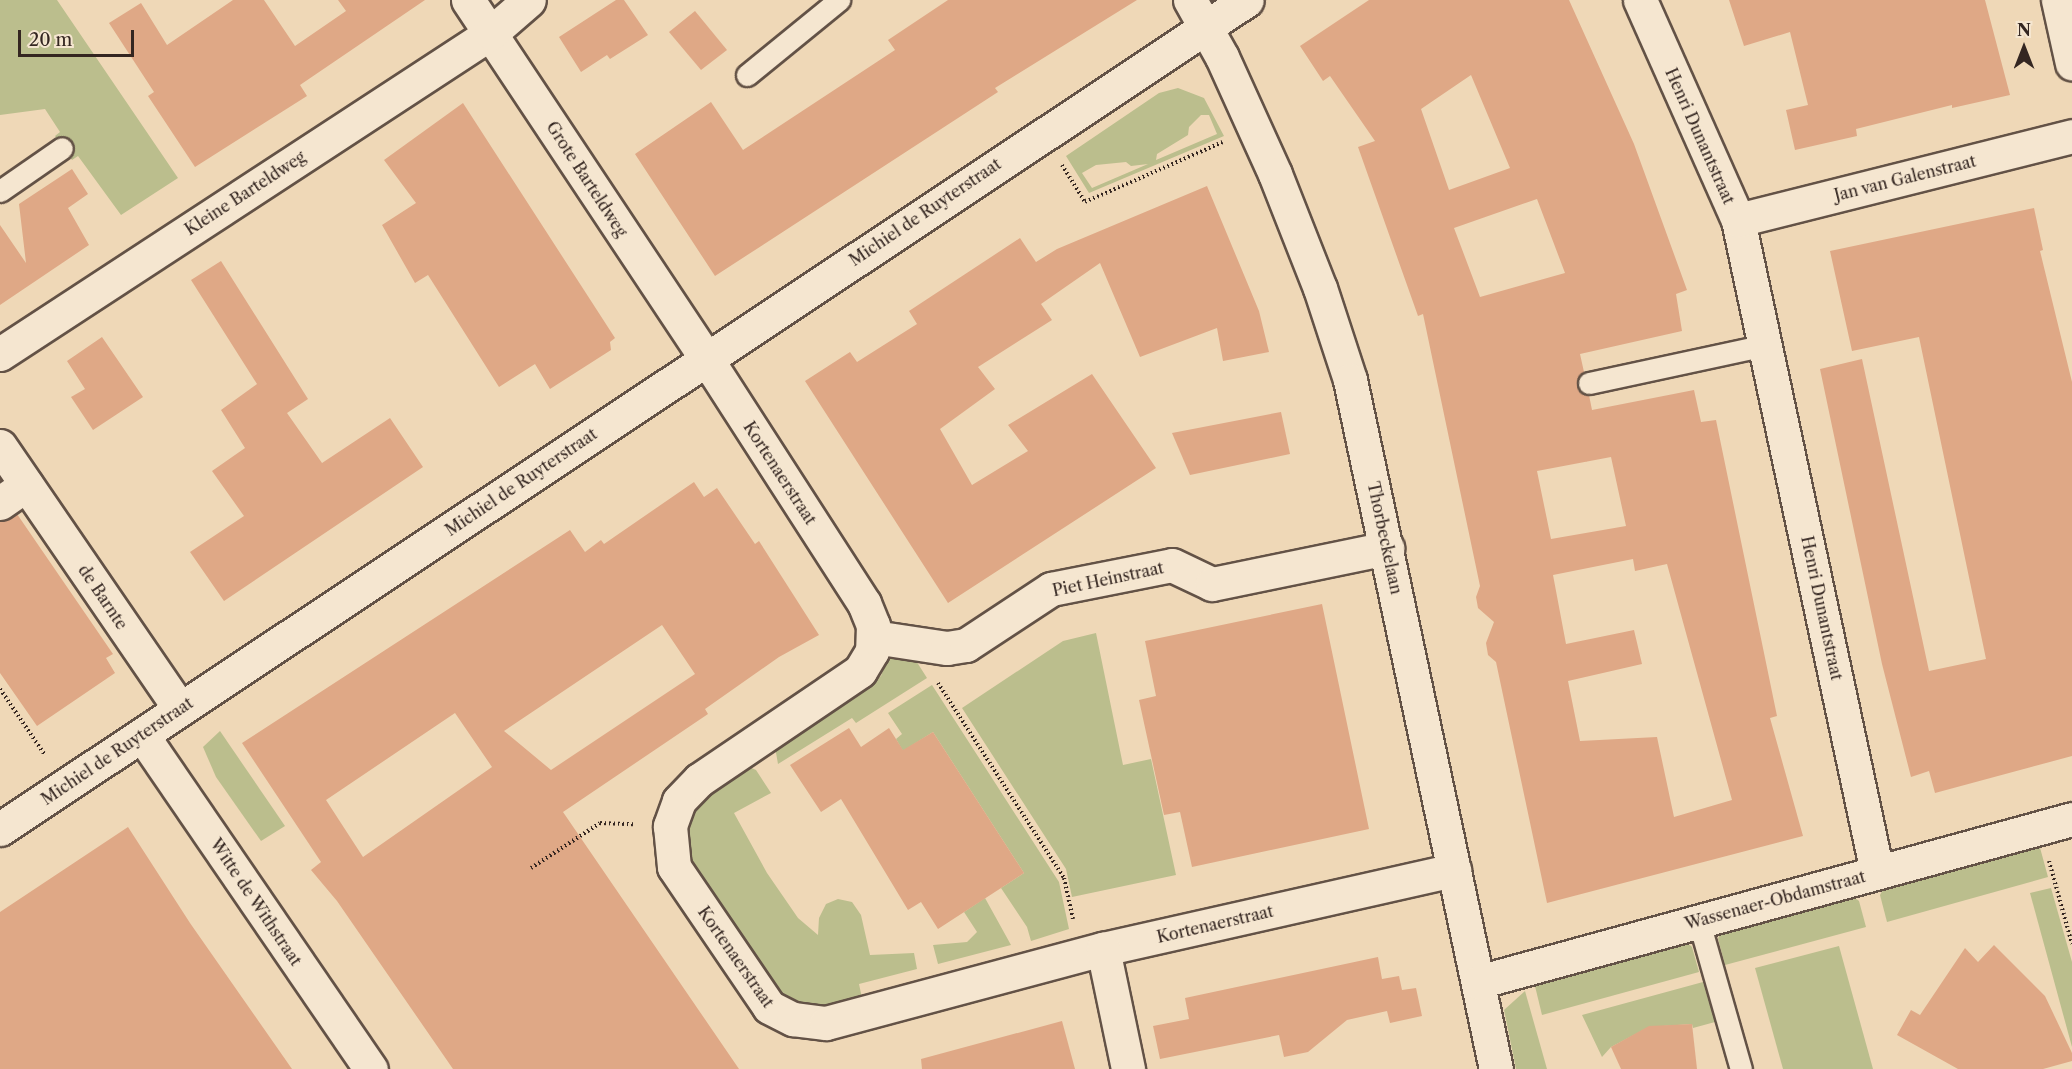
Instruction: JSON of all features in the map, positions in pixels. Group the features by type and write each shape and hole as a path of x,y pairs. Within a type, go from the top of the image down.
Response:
{"street":[{"name":"Grote Barteldweg","path":"468,0 706,358"},
{"name":"Kleine Barteldweg","path":"0,354 491,33 529,0"},
{"name":"Thorbeckelaan","path":"1190,0 1206,27 1255,129 1335,331 1359,418 1496,1069"},
{"name":"Michiel de Ruyterstraat","path":"0,829 1042,134 1247,0"},
{"name":"Henri Dunantstraat","path":"1640,0 1738,220 1877,872"},
{"path":"2058,0 2072,63"},
{"name":"Jan van Galenstraat","path":"1738,220 2072,136"},
{"name":"Kortenaerstraat","path":"706,358 864,603 874,637 872,651 860,671 688,789 670,826 670,854 680,878 764,1002 783,1016 826,1023 1091,952 1454,870"},
{"name":"de Barnte","path":"0,446 13,494 180,709"},
{"name":"Piet Heinstraat","path":"874,637 947,648 966,645 1051,589 1172,565 1212,584 1387,548"},
{"name":"Witte de Withstraat","path":"142,735 371,1069"},
{"name":"Wassenaer-Obdamstraat","path":"1478,982 2072,819"},
{"path":"1091,952 1128,1069"}],"lane":[{"path":"747,75 839,0"},
{"path":"0,191 62,148"},
{"path":"1589,383 1766,345"},
{"path":"1699,921 1741,1069"}],"path":[{"path":"1042,134 1084,202 1255,129"},
{"path":"924,645 925,663 1064,878 1091,952"},
{"path":"0,689 66,786"},
{"path":"531,868 600,823 670,826"},
{"path":"2040,827 2072,944"}],"green space":[{"path":"0,0 57,0 178,178 121,215 78,156 72,160 55,136 60,132 45,109 0,115"},
{"path":"1178,88 1204,98 1224,136 1089,193 1066,156 1159,93","holes":["1201,115 1209,115 1217,134 1156,160 1157,154 1188,135 1189,127","1126,162 1131,166 1148,164 1092,188 1082,173 1096,165"]},
{"path":"1096,633 1123,765 1151,759 1176,875 1072,897 1066,869 962,708 1063,641"},
{"path":"890,652 913,656 927,678 856,723 852,718 778,764 775,747 881,676"},
{"path":"932,685 1059,882 1069,929 1031,941 1027,927 1001,888 1024,873 933,732 903,751 896,739 902,734 888,713"},
{"path":"220,731 285,826 261,841 216,777 203,747"},
{"path":"747,766 756,770 771,793 734,813 767,873 798,918 818,935 819,918 826,904 838,899 852,902 861,915 870,955 914,953 917,969 859,984 862,998 818,1009 780,998 693,871 685,852 687,818 699,800"},
{"path":"2039,844 2048,877 1887,922 1880,895 1885,886"},
{"path":"2051,888 2072,962 2072,1047 2030,893"},
{"path":"1851,895 1859,901 1866,927 1725,965 1718,939 1721,930"},
{"path":"985,898 1011,945 938,964 933,945 967,942 977,932 964,912"},
{"path":"1684,940 1692,947 1699,972 1542,1015 1534,982"},
{"path":"1839,946 1873,1069 1783,1069 1755,968"},
{"path":"1703,982 1715,1022 1693,1028 1692,1024 1649,1027 1611,1047 1602,1057 1582,1015"},
{"path":"1525,991 1547,1069 1516,1069 1504,1010"}],"building":[{"path":"233,0 264,0 295,46 346,11 338,0 425,0 300,85 307,96 195,167 148,96 154,92 109,23 141,3 167,45"},
{"path":"616,0 624,0 648,35 610,59 607,55 581,72 559,37"},
{"path":"948,0 1137,0 995,88 998,92 715,276 635,154 711,102 743,150 895,50 888,40"},
{"path":"1369,0 1569,0 1634,144 1687,290 1676,294 1682,331 1580,354 1584,372 1577,386 1589,395 1592,410 1694,390 1701,422 1716,420 1777,716 1770,718 1803,836 1547,903 1496,662 1488,655 1486,643 1494,622 1478,608 1476,597 1480,586 1423,314 1418,316 1358,147 1375,141 1330,76 1323,81 1300,46","holes":["1471,75 1510,168 1449,190 1421,109","1537,199 1565,273 1480,297 1454,228","1611,457 1626,526 1551,539 1537,471","1633,559 1635,571 1667,564 1732,800 1674,817 1657,737 1580,741 1568,681 1642,664 1634,630 1566,644 1553,575"]},
{"path":"1729,0 1985,0 2010,95 1952,108 1952,105 1856,129 1857,136 1795,150 1786,110 1808,105 1790,32 1744,46"},
{"path":"695,11 727,50 701,70 669,32"},
{"path":"463,103 615,338 610,342 611,350 550,389 535,364 499,387 428,275 415,283 382,225 416,203 384,160"},
{"path":"72,169 88,194 68,208 89,245 0,305 0,225 26,263 19,204"},
{"path":"1207,186 1259,311 1269,352 1223,361 1217,328 1140,357 1100,263 1041,304 1052,320 978,367 995,389 940,429 972,485 1028,451 1008,425 1092,374 1156,468 948,603 805,381 850,352 857,362 917,324 909,311 1020,238 1036,262 1057,249"},
{"path":"2034,208 2043,250 2040,251 2072,382 2072,756 1935,793 1929,771 1911,777 1882,664 1820,369 1862,359 1929,671 1986,659 1919,337 1852,351 1830,251"},
{"path":"221,261 308,399 287,413 322,463 390,418 423,467 224,601 190,552 244,516 212,471 245,448 221,410 257,384 191,280"},
{"path":"102,337 143,397 93,430 71,397 85,389 67,361"},
{"path":"1281,412 1290,454 1190,475 1172,433"},
{"path":"694,482 704,497 717,488 755,544 759,541 819,635 779,657 705,709 708,714 563,812 739,1069 453,1069 337,901 311,870 321,862 242,743 570,530 585,552 601,540 604,544","holes":["662,625 695,674 551,770 504,731","455,713 492,767 363,857 326,800"]},
{"path":"17,514 113,654 106,658 115,673 37,726 0,673 0,521"},
{"path":"1322,604 1369,829 1192,867 1180,812 1164,815 1139,700 1156,696 1145,641"},
{"path":"849,728 861,747 889,728 903,750 933,732 1024,873 938,929 921,902 908,910 841,799 821,812 790,765"},
{"path":"128,827 190,923 292,1069 0,1069 0,912"},
{"path":"1994,945 2045,996 2072,1053 2072,1061 2043,1069 1958,1069 1897,1035 1911,1010 1920,1015 1965,948 1978,962"},
{"path":"1378,957 1382,979 1399,976 1402,990 1416,988 1422,1016 1390,1023 1387,1011 1347,1020 1308,1052 1284,1057 1279,1035 1160,1059 1153,1026 1189,1019 1185,998"},
{"path":"1062,1021 1075,1069 922,1069 921,1059"},
{"path":"1692,1024 1697,1069 1621,1069 1611,1047 1649,1026"}]}
